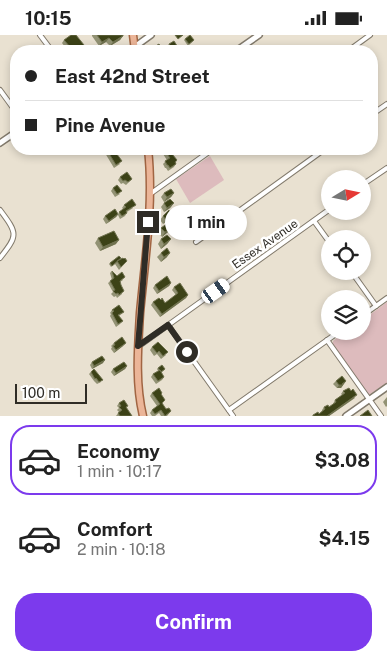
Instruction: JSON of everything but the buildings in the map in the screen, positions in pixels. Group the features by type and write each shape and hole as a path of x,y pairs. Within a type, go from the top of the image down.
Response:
{"main road":[{"path":"143,416 138,384 138,346 150,193 148,155"}],"street":[{"path":"139,45 151,35"},
{"path":"245,45 259,35"},
{"path":"356,45 370,35"},
{"path":"0,90 10,104"},
{"path":"150,193 204,155"},
{"path":"196,242 317,155"},
{"path":"371,179 387,168"},
{"path":"0,210 12,226 13,233 12,242 0,258"},
{"name":"Essex Avenue","path":"138,346 321,216"},
{"path":"314,221 321,231"},
{"path":"357,280 376,306"},
{"path":"371,310 387,298"},
{"path":"168,325 233,416"},
{"path":"229,410 327,340 381,416"},
{"path":"346,416 387,387"}],"shaded area":[{"path":"210,156 224,180 190,203 176,179"},
{"path":"387,302 387,383 368,394 333,344 333,341 371,340 371,314"}],"route":[{"path":"148,222 138,346 168,325 187,352"}]}
